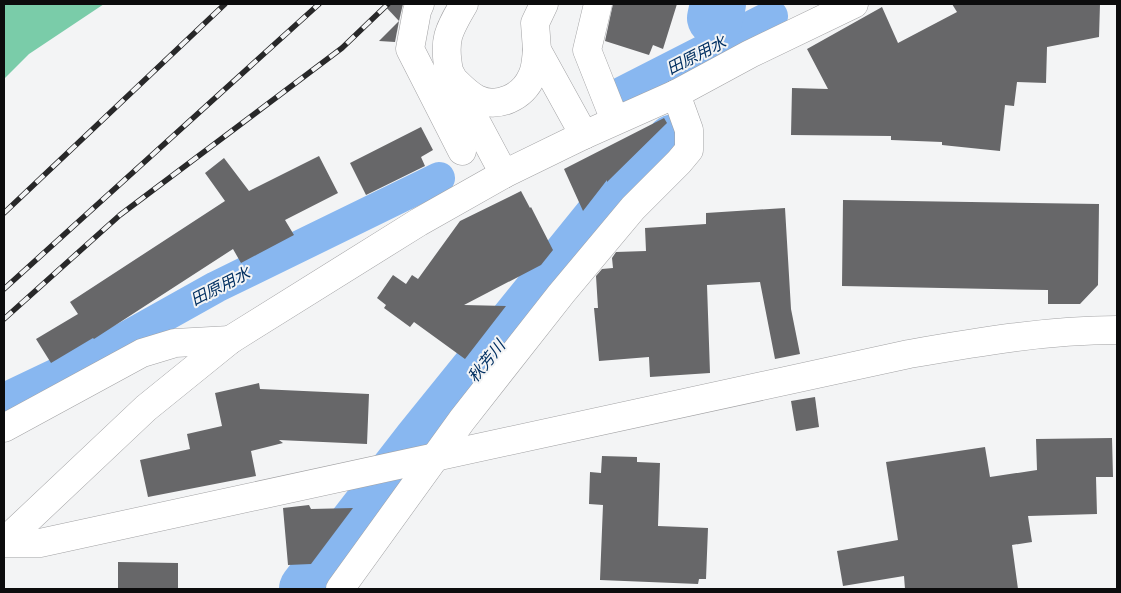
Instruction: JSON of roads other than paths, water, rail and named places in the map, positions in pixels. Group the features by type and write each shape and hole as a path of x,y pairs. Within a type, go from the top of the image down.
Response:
{"street":[{"path":"420,4 410,49 462,151"},
{"path":"464,4 449,30 446,52 449,71 504,174"},
{"path":"454,81 477,99 491,102 504,101 517,95 527,86 533,75 537,50 535,22 544,4"},
{"path":"598,4 587,50 610,108"},
{"path":"4,542 146,408 230,340 419,222 504,174 584,135 676,94 750,54 854,4"},
{"path":"537,50 584,135"},
{"path":"340,589 434,457 567,287 633,208 689,150 689,130 676,94"},
{"path":"4,542 40,543 909,354 996,338 1086,330 1117,330"},
{"path":"4,428 142,353 175,343 230,340"}],"waterway":[{"name":"秋芳川","path":"715,18 718,4"},
{"name":"田原用水","path":"619,94 772,16"},
{"name":"秋芳川","path":"307,589 421,442 606,213 662,159 674,142"},
{"name":"田原用水","path":"4,399 82,362 216,287 439,178"}],"railway":[{"path":"4,213 225,4"},
{"path":"4,289 319,4"},
{"path":"4,319 120,215 342,48 388,4"}]}
